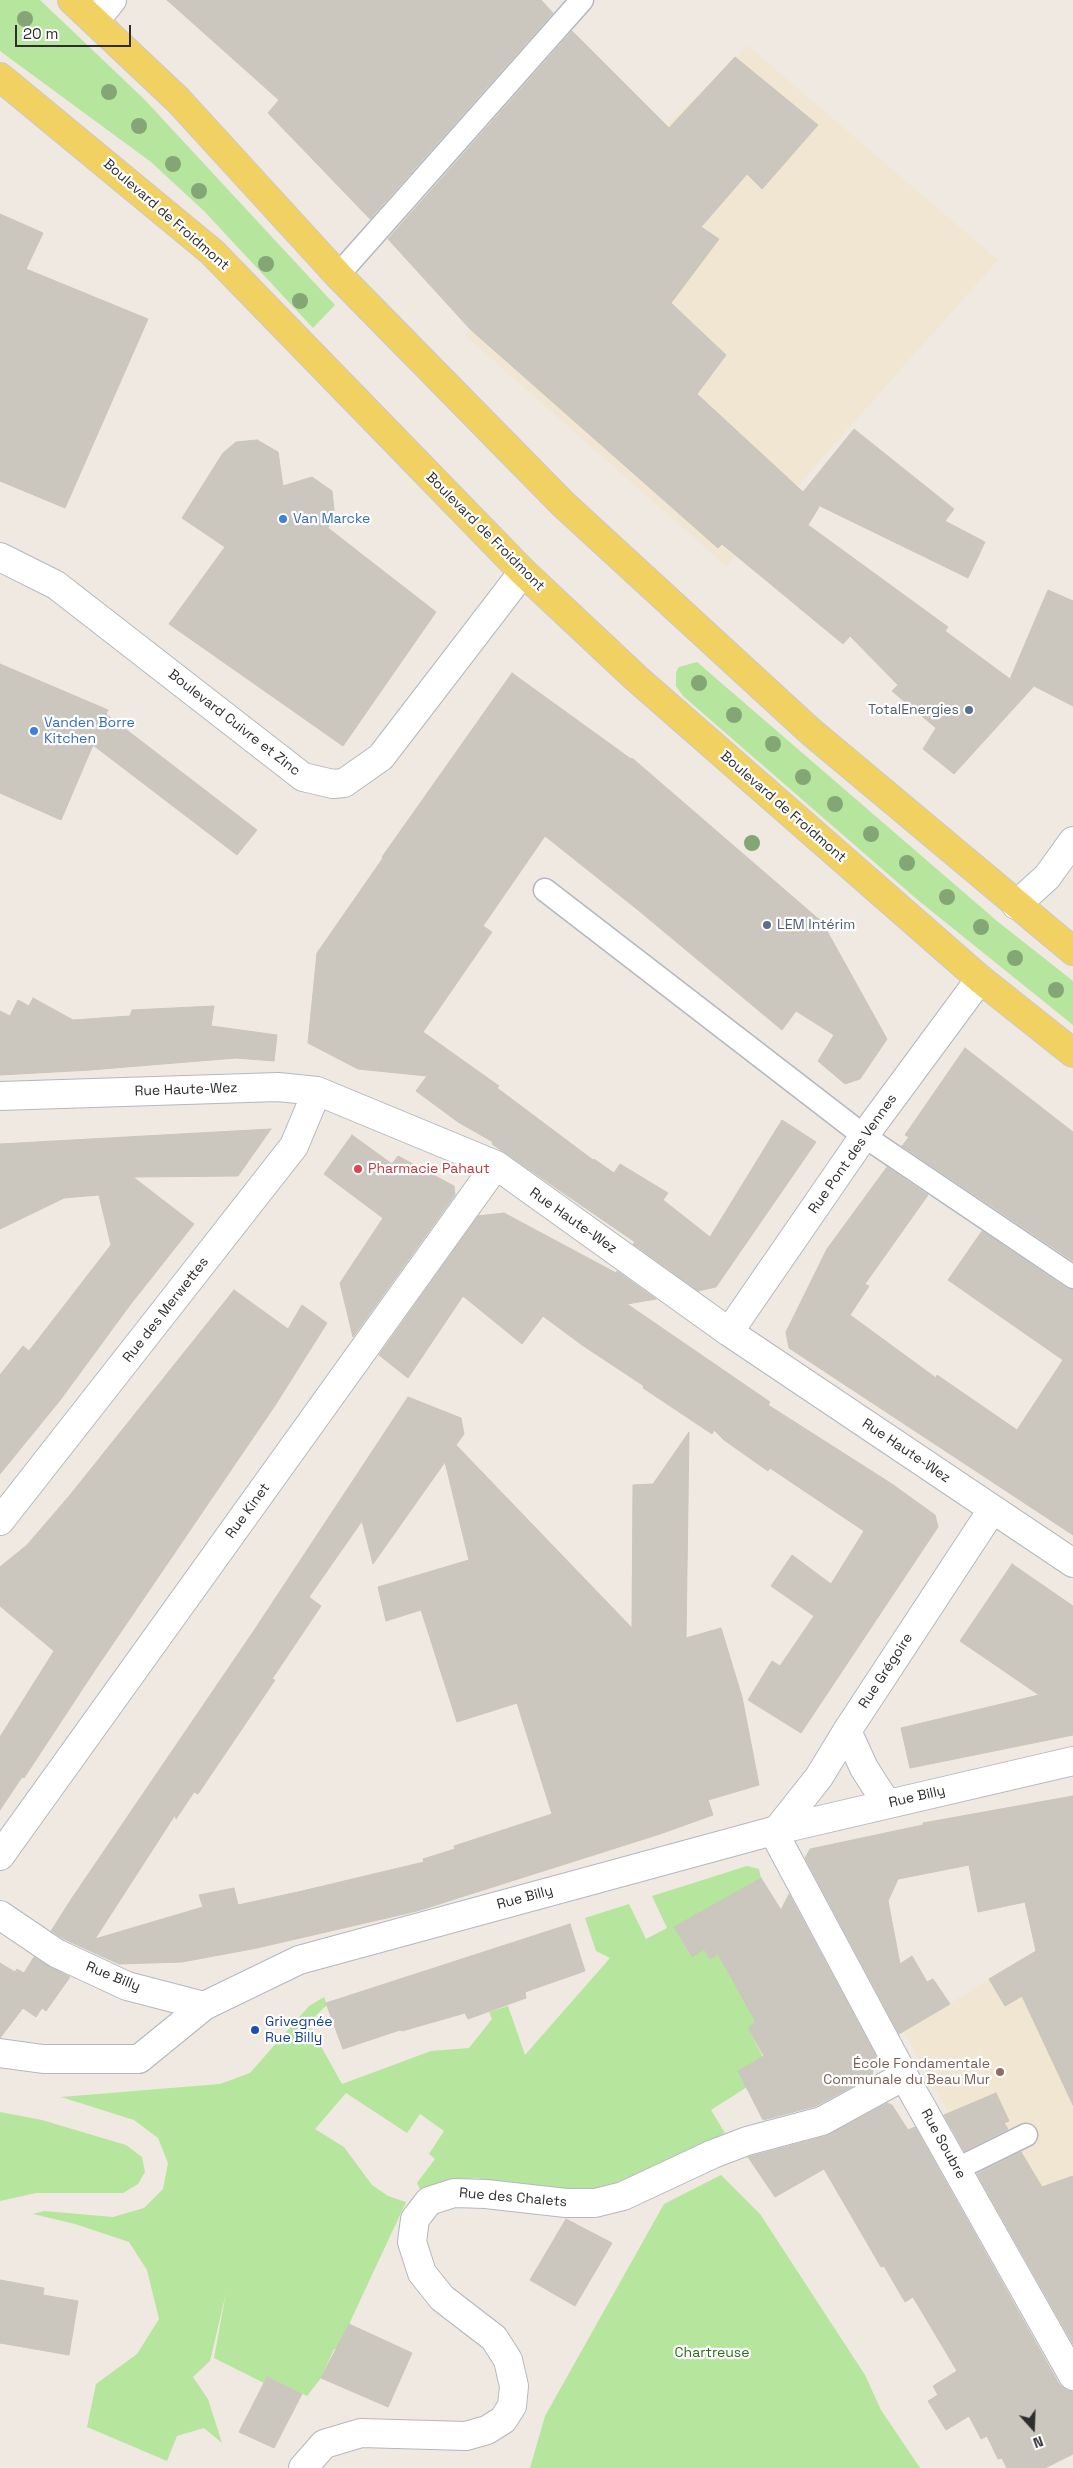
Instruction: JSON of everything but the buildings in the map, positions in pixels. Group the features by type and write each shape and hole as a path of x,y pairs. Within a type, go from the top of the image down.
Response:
{"main road":[{"path":"72,0 178,100 338,275 570,511 810,731 1016,905 1073,950"},
{"name":"Boulevard de Froidmont","path":"0,76 212,252 523,572 636,678 980,979 1073,1053"}],"street":[{"path":"95,21 112,0"},
{"name":"Boulevard Cuivre et Zinc","path":"0,557 56,585 303,777 333,784 344,783 381,757 523,572"},
{"path":"1016,905 1047,877 1073,841"},
{"name":"Rue Pont des Vennes","path":"729,1332 864,1136 980,979"},
{"name":"Rue Haute-Wez","path":"1,1097 278,1087 317,1091 496,1165 729,1332 1073,1563"},
{"name":"Rue des Merwettes","path":"0,1520 294,1146 317,1091"},
{"name":"Rue Kinet","path":"0,1856 496,1165"},
{"name":"Rue Grégoire","path":"775,1830 819,1776 992,1510"},
{"path":"847,1731 864,1768 887,1804"},
{"name":"Rue Billy","path":"0,1915 56,1953 127,1986 204,2006 299,1960 775,1830 1073,1761"},
{"name":"Rue Soubre","path":"775,1830 904,2076 1073,2376"},
{"path":"0,2053 43,2059 139,2059 204,2006"},
{"name":"Rue des Chalets","path":"303,2468 324,2444 361,2433 466,2436 486,2430 503,2420 512,2406 514,2386 508,2360 494,2338 442,2298 422,2273 412,2242 415,2219 429,2201 454,2193 486,2194 566,2204 595,2202 623,2196 713,2154 747,2141 822,2121 904,2076"}],"lane":[{"path":"338,275 582,0"},
{"path":"545,890 864,1136 1073,1277"},
{"path":"957,2169 1026,2136"}],"shaded area":[{"path":"748,46 998,260 726,566 465,335 594,208 667,125"},
{"name":"École Fondamentale Communale du Beau Mur","path":"1073,1928 1073,2232 1034,2254 949,2113 904,2032"}],"green space":[{"path":"0,0 40,0 144,99 335,305 313,328 204,211 151,162 0,51"},
{"path":"697,662 997,921 1073,981 1073,1025 919,901 683,696 676,686 676,672 679,667"},
{"path":"747,1866 759,1869 761,1878 674,1927 691,1956 704,1949 710,1959 725,1950 732,1962 725,1967 732,1980 739,1975 767,2015 748,2028 763,2057 738,2071 747,2087 711,2110 725,2133 636,2181 592,2192 527,2189 477,2178 453,2180 423,2195 417,2183 435,2159 429,2154 444,2131 420,2114 407,2133 346,2093 315,2129 344,2147 372,2185 388,2196 406,2202 337,2350 334,2349 321,2378 307,2396 267,2377 264,2383 214,2358 226,2293 210,2361 193,2377 208,2399 222,2443 204,2428 177,2436 167,2461 87,2427 96,2384 137,2354 159,2319 147,2270 129,2242 75,2224 33,2214 44,2211 113,2217 144,2208 163,2189 168,2163 158,2138 134,2120 61,2097 220,2084 250,2073 309,2006 324,1997 327,2005 308,2023 342,2084 431,2051 469,2048 492,2019 489,2012 508,2006 525,2055 610,1958 596,1951 585,1918 629,1904 646,1939 667,1928 652,1896"},
{"path":"0,2112 42,2120 126,2145 142,2157 145,2172 138,2184 123,2193 36,2193 0,2201"},
{"name":"Chartreuse","path":"721,2175 760,2214 865,2375 881,2410 920,2468 530,2468 545,2416 664,2204"}],"place":[{"name":"Van Marcke","path":"283,519"},
{"name":"TotalEnergies","path":"969,710"},
{"name":"Vanden Borre Kitchen","path":"34,731"},
{"name":"LEM Intérim","path":"767,925"},
{"name":"Pharmacie Pahaut","path":"358,1169"},
{"name":"Grivegnée Rue Billy","path":"255,2030"},
{"name":"École Fondamentale Communale du Beau Mur","path":"1000,2072"}]}
